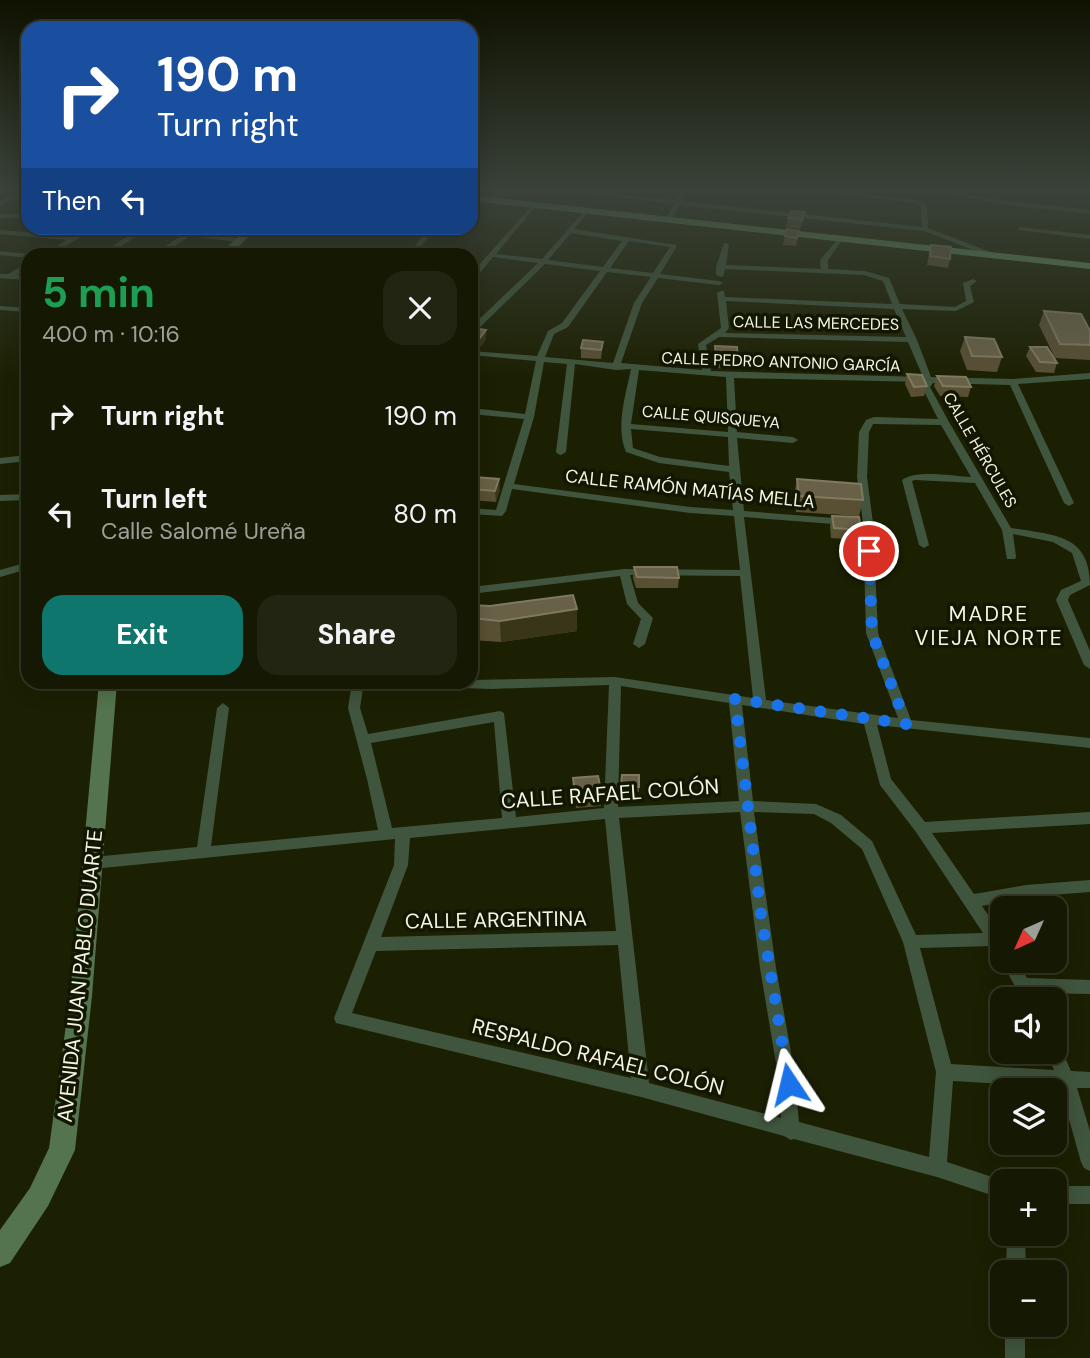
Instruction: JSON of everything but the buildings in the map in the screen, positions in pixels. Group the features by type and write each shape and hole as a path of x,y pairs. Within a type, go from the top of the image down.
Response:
{"main road":[{"path":"978,253 1090,266"},
{"name":"AVENIDA JUAN PABLO DUARTE","path":"0,1253 39,1197 62,1150 73,1070 107,689"}],"street":[{"path":"3,253 21,255"},
{"path":"478,324 551,253"},
{"path":"478,513 498,514 529,417 540,360 550,334 565,325 616,253"},
{"path":"616,367 638,303 668,253"},
{"path":"707,374 702,344 725,328 719,283 724,253"},
{"path":"720,267 825,272 824,260 829,253"},
{"path":"990,253 994,255"},
{"path":"478,270 490,255 719,283"},
{"path":"10,276 21,269"},
{"name":"CALLE HÉRCULES","path":"825,272 874,274 889,283 929,382 926,387 976,480 1007,530 1011,557"},
{"path":"0,276 21,277"},
{"path":"723,299 956,309 970,302 966,285 973,281"},
{"path":"0,308 21,310"},
{"name":"CALLE LAS MERCEDES","path":"717,335 914,340"},
{"name":"CALLE PEDRO ANTONIO GARCÍA","path":"478,354 730,375 929,382 1089,379"},
{"path":"561,452 571,363"},
{"path":"635,369 627,426 627,447 639,455 734,470"},
{"path":"730,375 738,514 760,703"},
{"path":"1013,382 1069,503"},
{"path":"478,412 529,417"},
{"path":"906,724 872,633 868,523 862,477 867,424 877,420 944,422"},
{"name":"CALLE QUISQUEYA","path":"627,426 793,440"},
{"path":"0,461 21,459"},
{"path":"924,545 906,480 913,477 976,480"},
{"name":"CALLE RAMÓN MATÍAS MELLA","path":"509,486 690,510 868,523"},
{"path":"0,498 21,497"},
{"path":"1007,530 1056,538 1077,551 1087,582 1065,593 1062,600 1090,665"},
{"path":"0,574 21,567"},
{"path":"478,592 499,593 624,572 746,573"},
{"path":"624,572 633,604 647,618 639,644"},
{"path":"478,685 615,681 869,720 1090,743"},
{"path":"615,681 611,813 641,1089"},
{"path":"357,689 354,708 386,834"},
{"path":"735,699 746,806 769,969 789,1084 791,1130"},
{"path":"203,852 222,708"},
{"path":"363,740 500,716 509,822"},
{"path":"869,720 884,782 921,828 990,930"},
{"name":"CALLE RAFAEL COLÓN","path":"93,863 611,813 746,806 816,809 836,820 867,845 911,942 944,1072 937,1168"},
{"path":"921,828 1090,818"},
{"path":"369,944 401,865 403,832"},
{"path":"972,901 1026,891 1090,886"},
{"name":"CALLE ARGENTINA","path":"369,944 624,938"},
{"path":"911,942 990,944"},
{"name":"RESPALDO RAFAEL COLÓN","path":"369,944 342,1018 641,1089 937,1168 990,1186"},
{"path":"1067,989 1090,987"},
{"path":"944,1072 1066,1078 1060,1064"},
{"path":"1067,1078 1090,1080"},
{"path":"1067,1082 1090,1162"},
{"path":"1067,1195 1090,1195"},
{"path":"1015,1337 1015,1358"}],"district":[{"name":"MADRE VIEJA NORTE","path":"989,626"}],"route":[{"path":"789,1084 761,915 735,699 906,724 872,633 869,551"}]}
